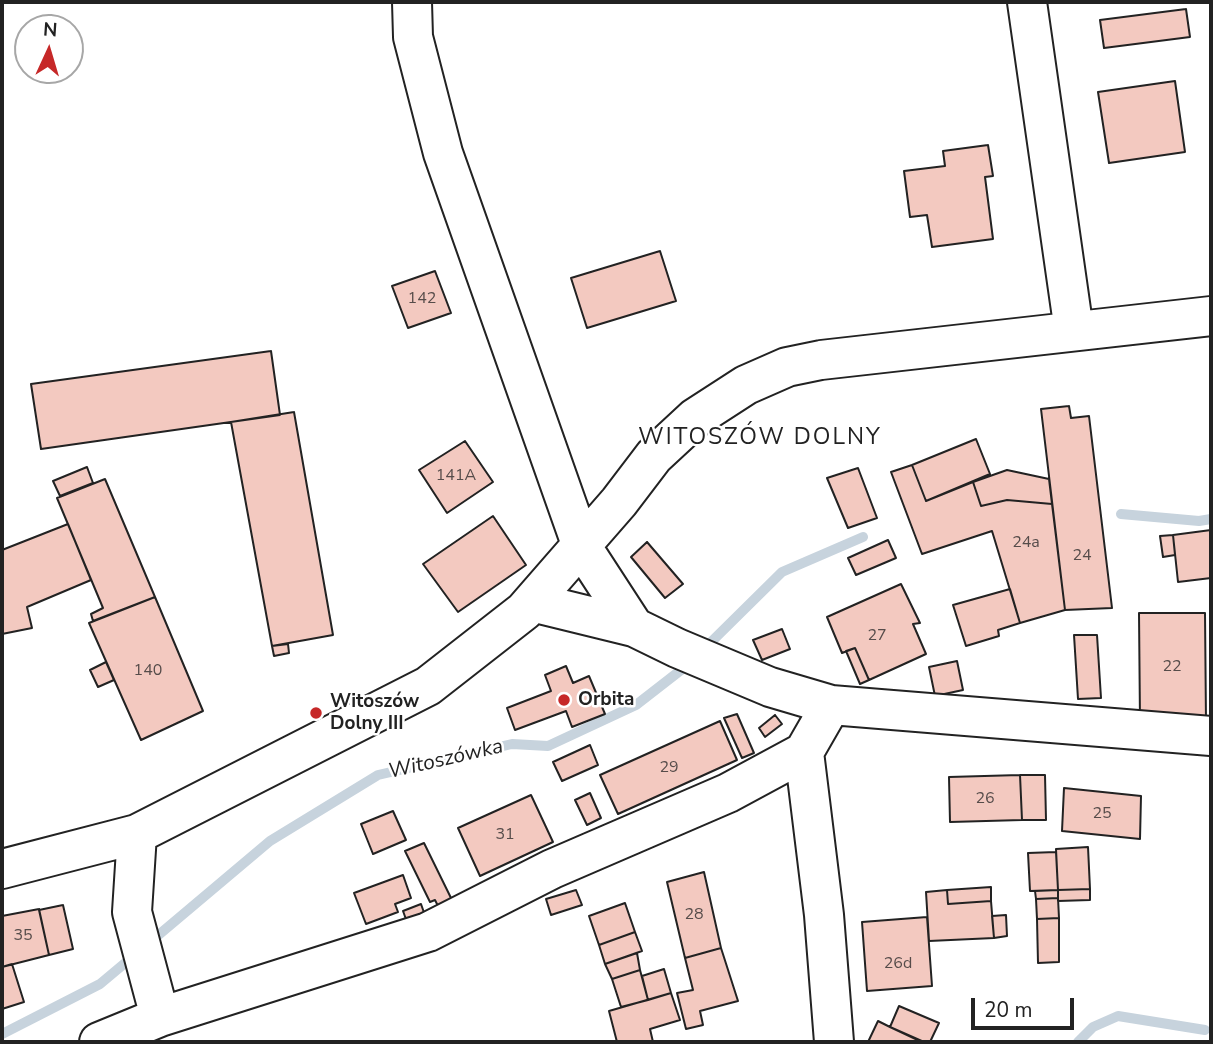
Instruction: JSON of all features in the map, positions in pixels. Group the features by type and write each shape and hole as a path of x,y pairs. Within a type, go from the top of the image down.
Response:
{"street":[{"path":"412,2 413,37 443,153 582,547 634,627"},
{"path":"1027,2 1074,331"},
{"path":"2,869 136,834 428,686 524,611 582,547 654,456 695,418 746,385 787,367 821,360 1211,316"},
{"path":"532,602 634,627 770,687 831,705 1211,736"},
{"path":"99,1042 160,1017 428,932 552,869 728,793 804,752 831,705"},
{"path":"804,752 824,915 834,1042"},
{"path":"136,834 132,912 160,1017"}],"building":[{"path":"1186,9 1190,37 1104,48 1100,20"},
{"path":"1175,81 1185,152 1109,163 1098,92"},
{"path":"988,145 993,176 985,177 993,239 932,247 927,215 910,217 904,171 945,166 943,151"},
{"path":"660,251 676,301 587,328 571,278"},
{"path":"435,271 451,313 408,328 392,286"},
{"path":"271,351 280,415 41,449 31,384"},
{"path":"1069,406 1071,418 1089,416 1112,608 1065,610 1041,409"},
{"path":"294,412 333,635 272,646 231,422"},
{"path":"976,439 990,474 926,501 912,465"},
{"path":"465,441 493,482 447,513 419,470"},
{"path":"912,465 926,501 973,482 981,506 1007,500 1052,504 1065,610 1020,623 992,531 922,554 891,472"},
{"path":"87,467 93,483 60,496 53,481"},
{"path":"858,468 877,518 848,528 827,478"},
{"path":"1007,470 1049,479 1052,504 1007,500 981,506 973,482"},
{"path":"105,479 155,597 93,621 91,614 103,608 57,498"},
{"path":"493,516 526,565 458,612 423,564"},
{"path":"68,524 91,580 27,607 32,628 2,634 2,550"},
{"path":"1211,530 1211,578 1178,582 1173,535"},
{"path":"1173,535 1175,555 1163,557 1160,536"},
{"path":"888,540 896,558 856,575 848,558"},
{"path":"647,542 683,584 665,598 631,557"},
{"path":"901,584 920,623 913,624 926,654 869,680 855,648 842,653 827,617"},
{"path":"1010,589 1020,623 998,630 999,636 966,646 953,605"},
{"path":"155,597 203,711 141,740 89,623"},
{"path":"1139,613 1205,613 1206,722 1140,722"},
{"path":"782,629 790,649 762,660 753,640"},
{"path":"1074,635 1097,635 1101,698 1078,699"},
{"path":"288,644 289,653 274,656 272,646"},
{"path":"855,648 869,680 860,684 846,651"},
{"path":"957,661 963,690 935,696 929,667"},
{"path":"106,662 114,680 98,687 90,670"},
{"name":"Orbita","path":"566,666 573,683 589,676 605,714 572,727 566,711 515,730 507,708 551,691 545,675"},
{"path":"737,714 754,753 742,758 724,718"},
{"path":"775,715 782,724 765,737 759,728"},
{"path":"720,721 737,760 618,814 600,775"},
{"path":"590,745 598,765 562,781 553,762"},
{"path":"1020,775 1022,820 950,822 949,777"},
{"path":"1020,775 1045,775 1046,820 1022,820"},
{"path":"1064,788 1141,796 1140,839 1062,831"},
{"path":"590,793 601,818 587,825 575,800"},
{"path":"531,795 553,842 480,876 458,828"},
{"path":"393,811 406,840 373,854 361,824"},
{"path":"424,843 452,900 438,906 435,900 430,902 405,851"},
{"path":"1088,847 1090,889 1058,890 1056,849"},
{"path":"1056,852 1058,890 1030,891 1028,853"},
{"path":"704,872 721,948 685,958 667,882"},
{"path":"403,875 411,898 395,904 398,912 366,924 354,893"},
{"path":"991,887 991,901 948,904 947,890"},
{"path":"1090,889 1090,900 1058,901 1058,890"},
{"path":"576,890 582,905 551,915 546,899"},
{"path":"947,890 948,904 991,901 994,938 929,941 926,892"},
{"path":"1058,890 1058,898 1036,899 1035,891"},
{"path":"1058,898 1059,918 1037,919 1036,899"},
{"path":"625,903 635,932 599,945 589,916"},
{"path":"421,904 429,927 411,933 403,911"},
{"path":"63,905 73,949 49,955 39,910"},
{"path":"39,909 49,955 2,967 2,916"},
{"path":"1006,915 1007,936 994,938 992,916"},
{"path":"927,917 932,986 867,991 862,922"},
{"path":"1059,918 1059,962 1038,963 1037,919"},
{"path":"635,932 642,951 605,964 599,945"},
{"path":"721,948 738,1001 700,1011 703,1025 686,1029 677,993 693,990 685,958"},
{"path":"637,953 640,970 612,979 605,964"},
{"path":"12,964 24,1002 2,1009 2,967"},
{"path":"664,969 671,993 648,1000 642,976"},
{"path":"640,970 648,1000 621,1007 612,979"},
{"path":"671,993 680,1020 650,1029 653,1042 617,1042 609,1011"},
{"path":"899,1006 939,1023 930,1042 924,1042 890,1027"},
{"path":"878,1021 890,1027 922,1042 868,1042"}],"waterway":[{"name":"Witoszówka","path":"1121,514 1199,521 1211,519"},
{"name":"Witoszówka","path":"702,651 782,572 863,537"},
{"name":"Witoszówka","path":"149,943 270,841 378,775 512,744 548,746 636,705 690,663"},
{"name":"Witoszówka","path":"2,1034 100,984 137,953"},
{"path":"1078,1042 1093,1027 1118,1016 1205,1030"}],"place":[{"name":"Orbita","path":"564,700"},
{"name":"Witoszów Dolny III","path":"316,713"}],"district":[{"name":"WITOSZÓW DOLNY","path":"760,438"}]}
